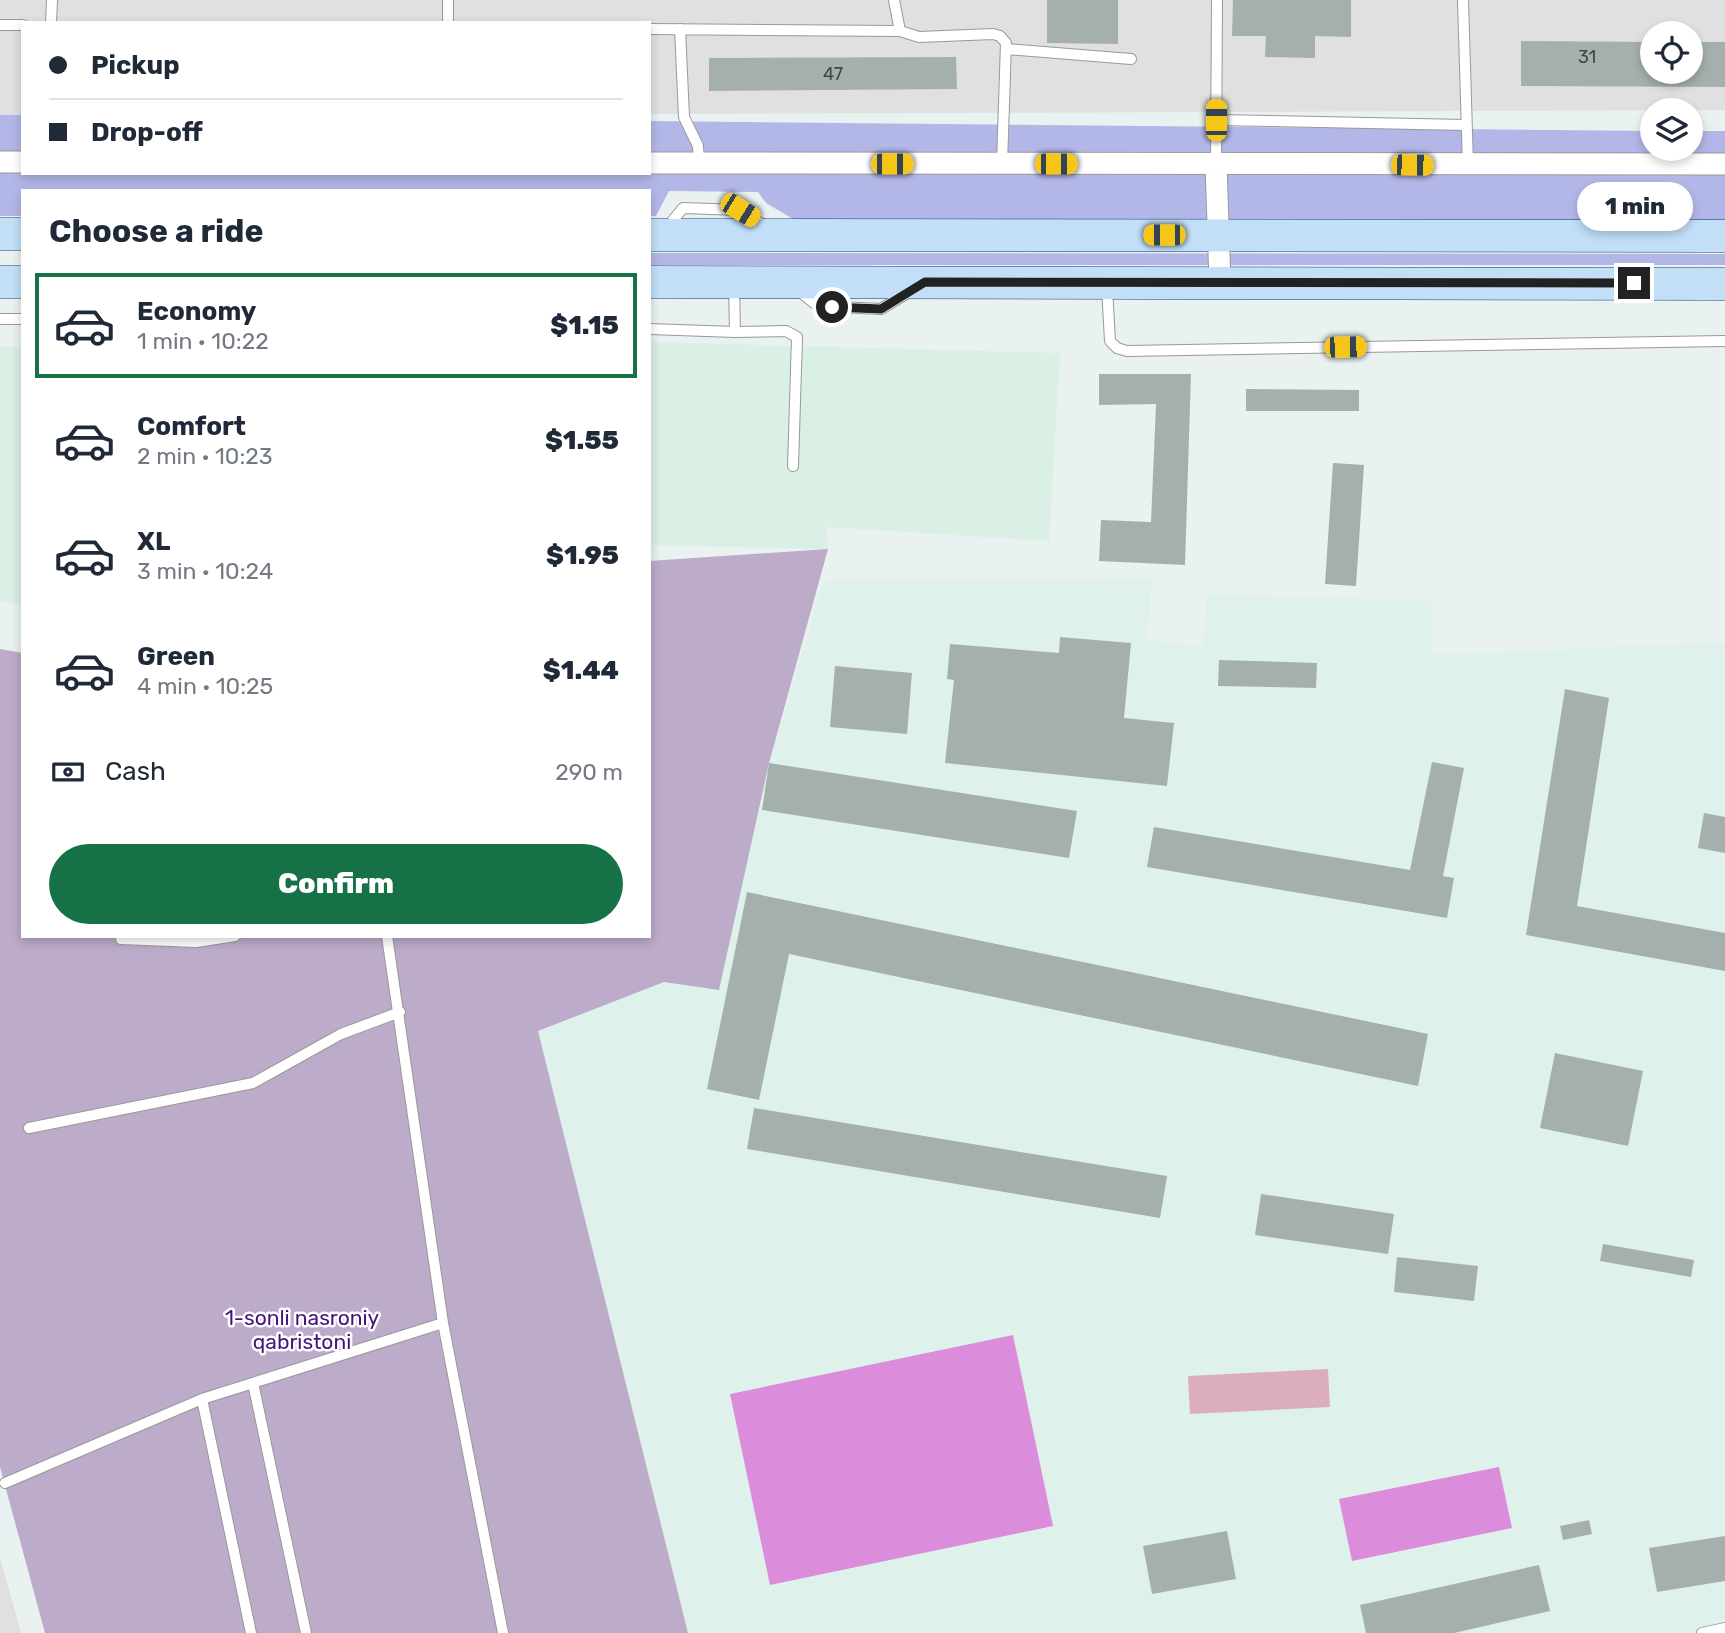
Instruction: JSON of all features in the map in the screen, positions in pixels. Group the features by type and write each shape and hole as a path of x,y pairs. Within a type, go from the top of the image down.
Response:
{"main road":[{"path":"0,234 21,234"},
{"path":"655,235 1725,236"},
{"path":"0,282 21,282"},
{"path":"651,282 1725,284"}],"street":[{"path":"0,162 21,162"},
{"path":"651,163 1468,166 1725,164"},
{"path":"1216,164 1220,283"}],"lane":[{"path":"51,21 52,0"},
{"path":"448,0 448,21"},
{"path":"894,0 900,31"},
{"path":"1216,164 1217,0"},
{"path":"1463,0 1468,166"},
{"path":"0,25 21,25"},
{"path":"651,29 900,31 919,37 1000,36 1006,49 1002,164"},
{"path":"680,29 684,117 698,146 699,163"},
{"path":"1006,49 1131,59"},
{"path":"1216,120 1466,125"},
{"path":"733,282 736,332"},
{"path":"1107,283 1110,341 1117,348 1127,351 1725,341"},
{"path":"0,319 21,319"},
{"path":"651,329 786,331 797,337 793,466"},
{"path":"121,939 197,942 222,938"},
{"path":"387,938 443,1323 503,1633"},
{"path":"29,1128 253,1083 341,1034 400,1012"},
{"path":"5,1483 202,1399 443,1323"},
{"path":"253,1383 306,1633"},
{"path":"202,1399 251,1633"},
{"path":"1702,1633 1725,1628"}],"shaded area":[{"path":"0,0 1725,0 1725,110 1703,110 1703,98 1640,98 1640,110 651,114 651,21 21,21 21,117 0,117"},
{"path":"0,115 21,115 21,175 651,175 651,121 1640,131 1640,161 1703,161 1703,131 1725,131 1725,230 793,219 766,203 758,192 669,191 656,216 651,216 651,189 21,189 21,216 0,216"},
{"path":"651,253 1725,254 1725,265 651,265"},
{"path":"651,342 1060,353 1049,541 827,527 828,549 651,545"},
{"path":"0,347 21,347 21,606 0,601"},
{"path":"1152,579 1147,640 1203,646 1207,594 1432,601 1433,655 1725,642 1725,1633 688,1633 537,1031 664,982 769,763 824,580"},
{"path":"1013,1335 1053,1526 770,1585 730,1394"},
{"path":"1328,1369 1330,1407 1190,1414 1188,1376"},
{"path":"1499,1467 1512,1528 1352,1561 1339,1499"},
{"path":"0,1557 21,1633 0,1633"}],"green space":[{"name":"1-sonli nasroniy qabristoni","path":"828,549 769,763 719,990 664,982 538,1031 688,1633 45,1633 0,1467 0,649 21,653 21,938 651,938 651,561"}],"building":[{"path":"1047,0 1118,0 1118,44 1047,43"},
{"path":"1233,0 1351,0 1351,37 1315,36 1315,58 1265,57 1266,36 1232,36"},
{"path":"1521,41 1640,42 1640,84 1703,84 1703,42 1725,42 1725,87 1521,86"},
{"path":"956,57 957,89 709,91 709,58"},
{"path":"1099,374 1191,374 1185,565 1099,561 1101,520 1151,522 1156,404 1099,405"},
{"path":"1246,389 1359,390 1359,411 1246,411"},
{"path":"1333,463 1364,465 1356,586 1325,584"},
{"path":"1060,637 1131,643 1124,718 1174,723 1167,786 945,763 954,680 947,679 950,644 1059,653"},
{"path":"1219,660 1317,663 1316,688 1218,686"},
{"path":"835,666 912,673 907,734 830,727"},
{"path":"1565,689 1609,698 1577,906 1725,933 1725,971 1526,935"},
{"path":"1432,762 1464,768 1443,876 1454,878 1447,918 1147,867 1154,827 1410,870"},
{"path":"769,763 1077,811 1069,858 762,810"},
{"path":"1704,813 1725,817 1725,853 1698,848"},
{"path":"747,892 1428,1034 1418,1086 789,954 759,1100 707,1089"},
{"path":"1555,1053 1643,1071 1628,1146 1540,1128"},
{"path":"754,1108 1167,1176 1160,1218 747,1149"},
{"path":"1261,1194 1394,1214 1388,1254 1255,1235"},
{"path":"1603,1244 1694,1260 1691,1277 1600,1261"},
{"path":"1397,1257 1478,1266 1474,1301 1394,1292"},
{"path":"1589,1520 1592,1534 1563,1540 1560,1526"},
{"path":"1227,1531 1236,1579 1152,1594 1143,1546"},
{"path":"1725,1536 1725,1581 1657,1592 1649,1548"},
{"path":"1539,1565 1550,1611 1454,1633 1366,1633 1360,1605"}],"route":[{"path":"832,307 881,309 925,282 1634,283"}]}
